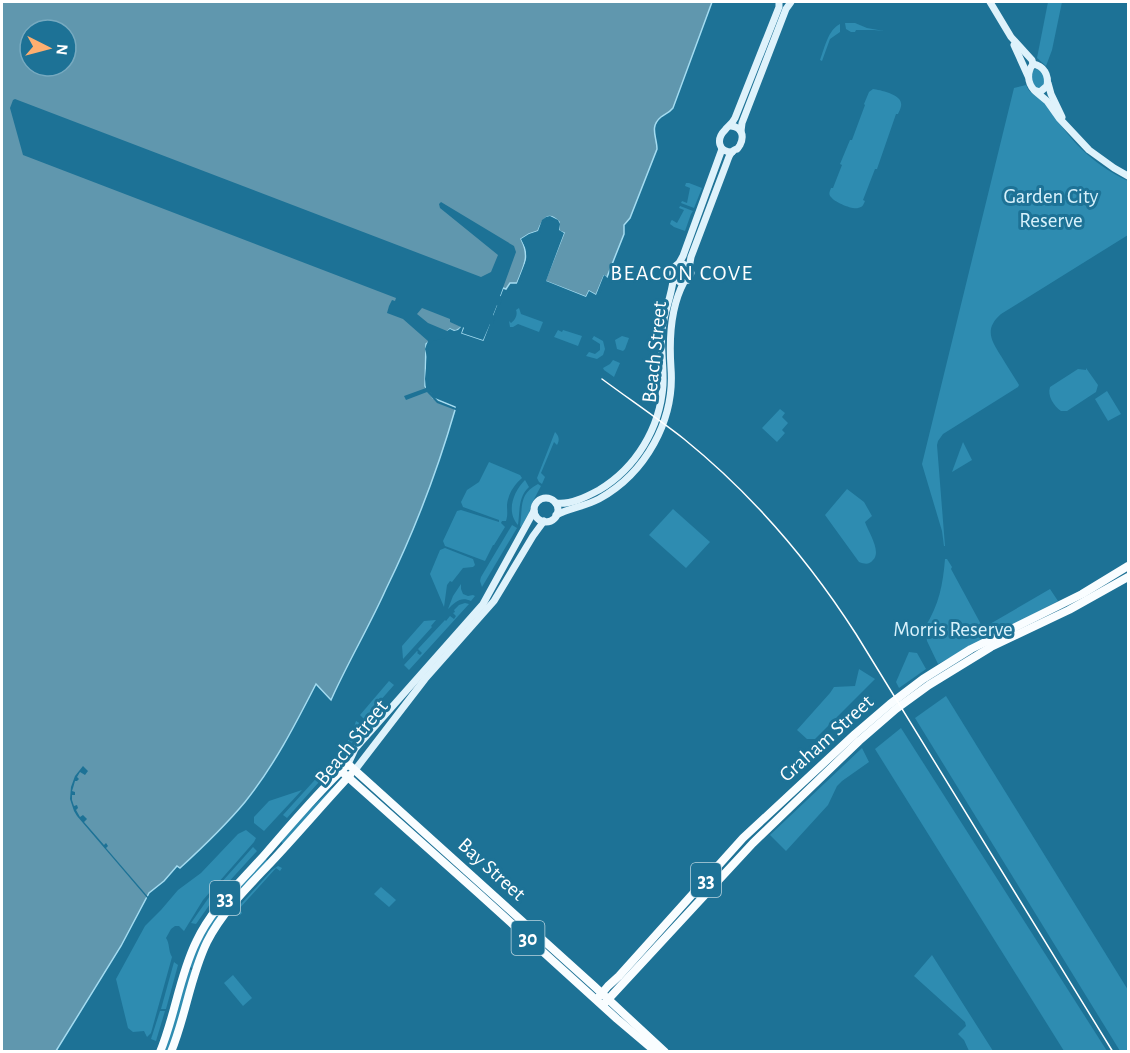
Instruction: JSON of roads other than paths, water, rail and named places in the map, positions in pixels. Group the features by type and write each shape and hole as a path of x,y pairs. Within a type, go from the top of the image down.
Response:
{"main road":[{"name":"Graham Street","path":"603,1001 619,976 743,838 818,775 890,704 990,639 1082,594 1128,566"},
{"name":"Graham Street","path":"954,664 1070,610 1128,577"},
{"name":"Bay Street","path":"348,764 656,1052"},
{"name":"Beach Street","path":"160,1052 184,974 195,945 210,918 340,770 348,764"},
{"name":"Bay Street","path":"340,770 480,889"},
{"name":"Beach Street","path":"171,1052 203,951 219,923 245,891 355,770"},
{"name":"Bay Street","path":"603,1001 618,1008 664,1052"}],"street":[{"path":"780,2 792,2 782,20 742,123 741,143 728,159 690,259 690,276 684,282 680,282 674,278 673,272 682,256 722,149 720,137 731,126 735,118 780,2"},
{"path":"990,2 1011,38 1029,77"},
{"path":"1011,38 1033,64 1043,68 1047,74 1051,93 1068,127"},
{"path":"1033,64 1029,71 1030,86 1047,101 1093,154 1128,176"},
{"path":"1035,91 1040,92 1045,88 1048,80"},
{"path":"731,126 741,131"},
{"path":"722,149 732,152"},
{"path":"678,265 684,264 689,268"},
{"name":"Beach Street","path":"556,503 579,499 609,483 630,465 650,435 662,397 662,330 674,278"},
{"name":"Beach Street","path":"556,515 594,501 619,485 640,464 655,441 668,405 673,314 676,298 684,282"},
{"path":"549,498 556,503 558,508 556,515 550,521 537,517 534,511 535,505 541,499 549,498"},
{"name":"Beach Street","path":"355,770 413,688 487,598 534,511"},
{"name":"Beach Street","path":"348,764 355,749 372,729 494,601 544,521"},
{"path":"372,729 381,736"}],"tram line":[{"path":"602,379 709,460 778,529 819,580 856,634 1113,1052"}],"district":[{"name":"BEACON COVE","path":"682,272"}],"park label":[{"name":"Garden City Reserve","path":"1051,208"},
{"name":"Morris Reserve","path":"953,629"}]}
